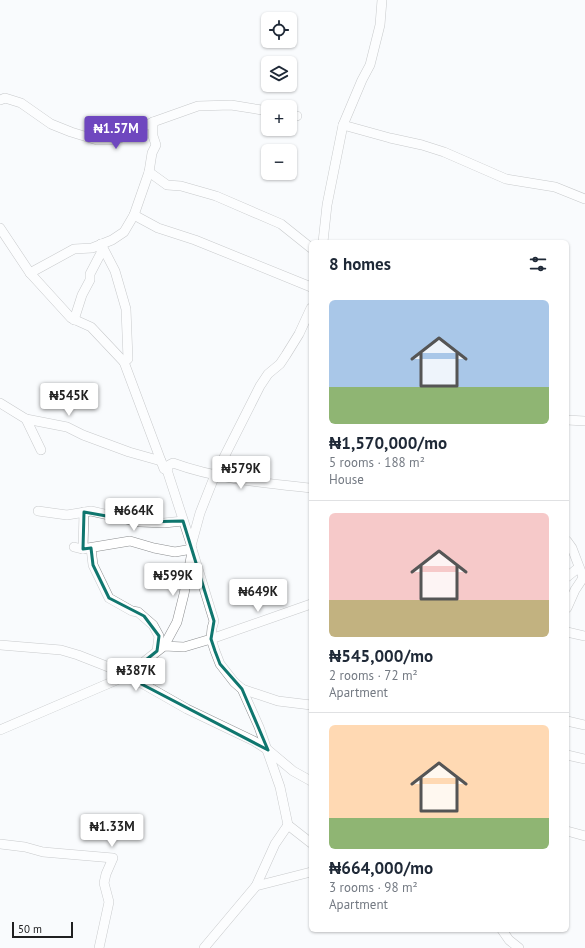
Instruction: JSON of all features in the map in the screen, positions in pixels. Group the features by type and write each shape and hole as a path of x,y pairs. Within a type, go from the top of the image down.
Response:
{"street":[{"path":"324,240 326,205 334,175 342,125 370,65 380,25 382,0"},
{"path":"0,100 5,98 21,103 51,124 97,140 120,138 153,122 198,106 230,105 261,110"},
{"path":"30,273 74,249 92,248 112,240 124,232 134,215 149,172 152,153 156,145 153,136 153,122"},
{"path":"342,125 422,145 444,152 506,179 555,187 585,199"},
{"path":"149,172 167,185 181,186 216,196 281,224 309,246"},
{"path":"134,215 158,228 195,240 309,287"},
{"path":"0,228 30,273 71,318 91,327 124,362 164,469 167,470 209,601 214,621 211,639 220,664 234,682 242,689 278,701 309,705"},
{"path":"74,320 82,295 90,280 90,274 101,253 101,244"},
{"path":"101,244 115,271 126,309 128,359 124,362"},
{"path":"0,730 126,676 160,648 177,622 200,513 215,475 260,386 268,374 280,364 309,314"},
{"path":"0,403 26,419 67,427 83,436 161,461"},
{"path":"26,419 40,450"},
{"path":"569,420 585,421"},
{"path":"167,470 169,465 173,463 192,470 215,475 309,488"},
{"path":"38,511 67,515 91,511 140,522 164,524 183,521"},
{"path":"84,512 83,548 109,598 132,611 138,612 153,625 159,636 160,648"},
{"path":"83,548 130,541 175,552 192,548"},
{"path":"569,544 572,548 578,568 584,576 569,604"},
{"path":"569,575 578,568"},
{"path":"160,648 184,647 252,626 309,605"},
{"path":"569,632 585,636"},
{"path":"0,645 61,650 99,663 145,684 187,709 254,741 268,750 293,771 309,780"},
{"path":"242,689 268,750 280,787 288,825 309,841"},
{"path":"569,721 585,725"},
{"path":"569,756 585,759"},
{"path":"204,948 256,886 275,844 288,825"},
{"path":"569,832 585,836"},
{"path":"0,844 24,847 43,852 113,858 104,883 109,902 99,948"},
{"path":"256,886 309,873"},
{"path":"503,932 509,940 519,948"}],"highlighted area":[{"path":"84,512 140,522 183,521 214,621 211,639 215,651 220,664 242,689 268,750 126,676 157,651 159,636 144,616 109,598 93,565 91,548 83,549"}]}
